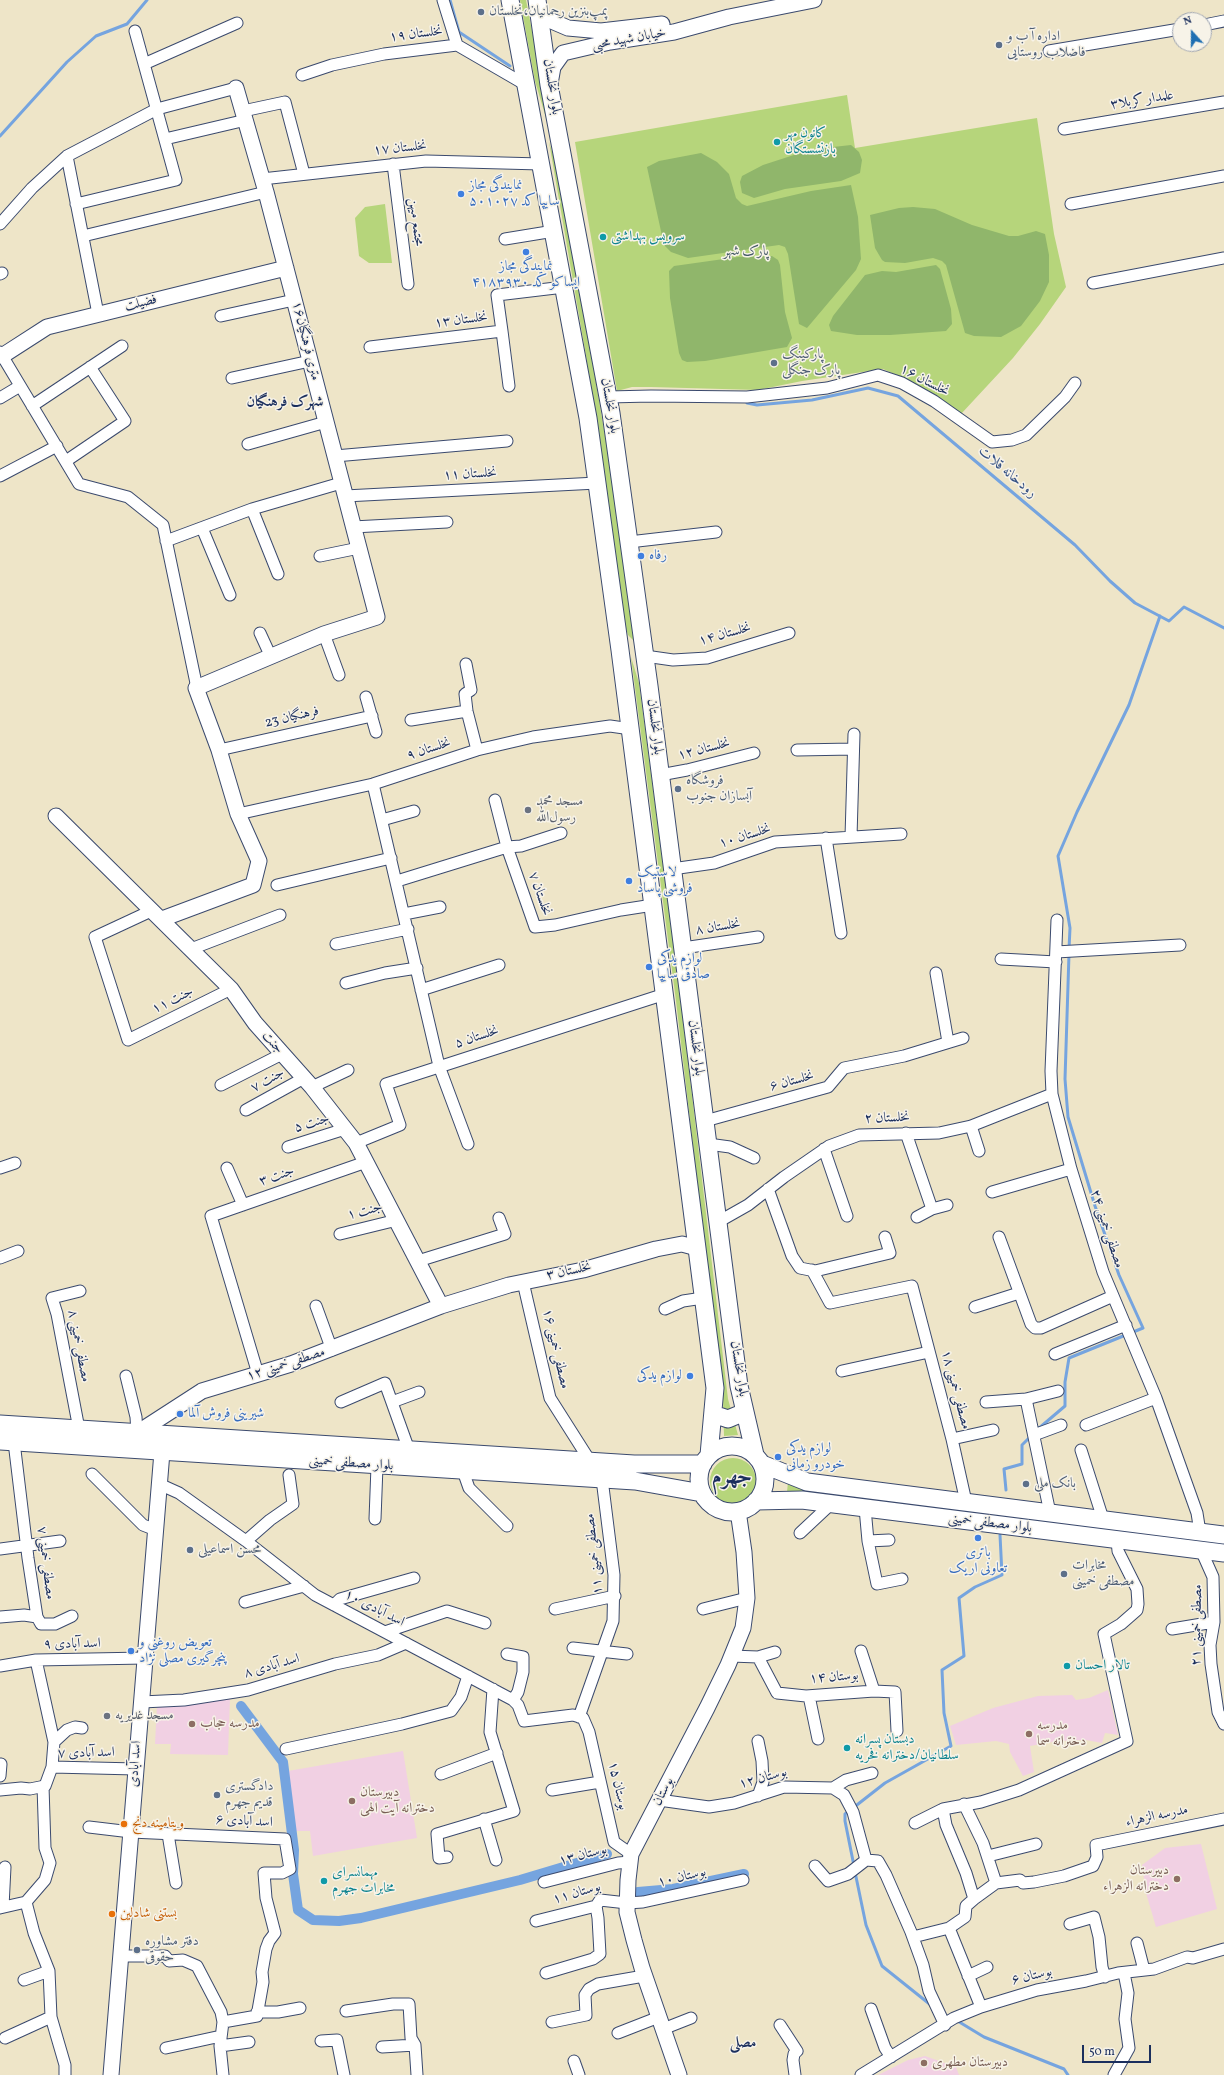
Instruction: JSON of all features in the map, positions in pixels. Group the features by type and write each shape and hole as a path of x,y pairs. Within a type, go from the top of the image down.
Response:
{"main road":[{"name":"بلوار نخلستان","path":"510,0 588,418 631,729 715,1388 706,1460"},
{"name":"بلوار نخلستان","path":"538,8 550,85 608,398 644,651 739,1386 759,1460"},
{"path":"620,650 644,651"},
{"path":"713,1410 716,1415 728,1419 740,1414 744,1409"},
{"name":"بلوار مصطفی خمینی","path":"0,1424 634,1464 706,1460"},
{"path":"162,1452 164,1435"},
{"name":"بلوار مصطفی خمینی","path":"7,1442 635,1481 702,1492"},
{"path":"351,1464 353,1446"},
{"path":"737,1446 747,1449 759,1460 765,1474 762,1493 756,1501 748,1507 738,1511 727,1511 717,1508 708,1501 702,1492 699,1483 699,1473 706,1460 722,1448 737,1446"},
{"name":"بلوار مصطفی خمینی","path":"759,1460 807,1482 1224,1535"},
{"name":"بلوار مصطفی خمینی","path":"756,1501 802,1500 1224,1553"}],"street":[{"path":"444,0 457,45"},
{"name":"خیابان شهید محبی","path":"550,85 553,67 563,53 610,42 674,32 729,17 814,0"},
{"name":"خیابان شهید محبی","path":"538,8 568,28 601,31 729,17"},
{"path":"1212,23 1224,21"},
{"path":"144,64 238,23"},
{"path":"1049,51 1172,30"},
{"path":"76,204 176,180 135,31"},
{"name":"نخلستان ۱۹","path":"302,75 332,65 384,54 457,45 526,85"},
{"path":"0,224 32,188 67,156 157,109 236,88"},
{"name":"۱۶متری فرهنگیان","path":"236,88 264,185 377,617 324,634"},
{"path":"165,139 244,116 285,102 304,174"},
{"name":"علمدار کربلا۳","path":"1064,129 1224,102"},
{"path":"67,156 98,314"},
{"name":"نخلستان ۱۷","path":"83,236 304,174 426,161 541,164"},
{"name":"مجتمع میهن","path":"393,164 408,284"},
{"path":"1071,204 1224,176"},
{"path":"505,239 554,231"},
{"path":"1093,282 1224,258"},
{"name":"فضیلت","path":"1,354 47,327 286,268"},
{"name":"نخلستان ۱۳","path":"370,347 502,331 497,296 564,287"},
{"path":"221,316 294,300"},
{"path":"502,331 509,386"},
{"path":"32,406 122,346"},
{"path":"1,354 79,484 128,497 163,525 196,688 219,750 238,814 259,861 253,885 158,915"},
{"path":"232,378 310,361"},
{"path":"66,462 125,421 90,367"},
{"name":"نخلستان ۱۶","path":"608,398 755,396 827,388 878,375 902,383 934,401 992,442 1012,440 1026,436 1065,397 1075,383"},
{"path":"0,398 20,386"},
{"path":"248,444 326,422"},
{"path":"335,456 507,440"},
{"path":"0,476 57,446"},
{"name":"نخلستان ۱۱","path":"166,541 252,509 343,490 597,483"},
{"path":"252,509 278,574"},
{"path":"353,527 447,522"},
{"path":"202,528 230,595"},
{"path":"629,542 716,532"},
{"path":"320,556 359,548"},
{"path":"260,633 271,657"},
{"name":"نخلستان ۱۴","path":"644,651 673,660 707,658 789,633"},
{"path":"197,688 324,634 339,675"},
{"path":"466,664 471,690 465,694 466,711 477,750"},
{"path":"366,697 376,732"},
{"path":"411,720 466,711"},
{"name":"فرهنگیان 23","path":"219,750 372,716"},
{"name":"نخلستان ۹","path":"238,814 373,784 477,750 533,737 610,726 631,729"},
{"path":"851,837 854,734"},
{"path":"797,750 853,749"},
{"name":"نخلستان ۱۲","path":"660,775 687,770 754,753"},
{"path":"373,784 397,881 439,1066 468,1144"},
{"name":"نخلستان ۷","path":"495,800 507,847 535,928 621,910 653,905"},
{"path":"382,820 414,812"},
{"name":"جنت","path":"56,816 158,915 231,989 255,1023 308,1083 356,1143 441,1306"},
{"path":"397,881 507,847 521,846 560,833"},
{"name":"نخلستان ۱۰","path":"672,869 714,863 775,842 901,834"},
{"path":"826,838 841,933"},
{"path":"277,885 391,858"},
{"path":"404,914 440,907"},
{"name":"جنت ۱۱","path":"158,915 95,937 128,1040 231,989"},
{"path":"191,949 280,915"},
{"name":"مصطفی خمینی ۲۴","path":"1057,920 1051,1071 1052,1094 1072,1169 1103,1272 1156,1398 1197,1513 1200,1532"},
{"path":"336,944 408,929"},
{"name":"نخلستان ۸","path":"682,948 758,937"},
{"path":"1001,959 1056,957 1180,945"},
{"path":"421,990 499,965"},
{"path":"346,983 385,973 416,968"},
{"path":"936,973 948,1042"},
{"name":"نخلستان ۵","path":"356,1143 400,1125 386,1084 665,994"},
{"name":"نخلستان ۶","path":"705,1121 828,1087 844,1068 904,1056 963,1038"},
{"path":"220,1085 282,1054"},
{"name":"جنت ۷","path":"246,1110 308,1083 348,1070"},
{"name":"نخلستان ۲","path":"718,1222 748,1205 824,1149 859,1135 939,1132 971,1126 1052,1094"},
{"path":"971,1126 979,1150"},
{"name":"جنت ۵","path":"288,1147 344,1129"},
{"path":"906,1133 932,1209"},
{"path":"708,1144 730,1147 754,1158"},
{"path":"824,1149 847,1216"},
{"name":"جنت ۳","path":"258,1374 211,1216 366,1162"},
{"path":"0,1168 15,1163"},
{"path":"227,1168 243,1205"},
{"path":"992,1192 1072,1169"},
{"path":"768,1189 792,1256 800,1268 815,1271 890,1253 885,1237"},
{"path":"917,1217 932,1209 947,1205"},
{"path":"418,1261 505,1234 499,1218"},
{"name":"جنت ۱","path":"340,1234 397,1220"},
{"path":"999,1237 1031,1324 1035,1328 1041,1328 1113,1296"},
{"name":"نخلستان ۳","path":"441,1306 523,1282 583,1270 682,1244 697,1248"},
{"path":"0,1258 18,1251"},
{"name":"مصطفی خمینی ۱۸","path":"812,1270 830,1303 912,1286 952,1439 966,1502"},
{"name":"مصطفی خمینی ۱۶","path":"523,1282 550,1398 590,1461"},
{"name":"مصطفی خمینی ۸","path":"79,1429 57,1314 52,1298 80,1291"},
{"path":"975,1307 1020,1293"},
{"path":"665,1309 683,1301 703,1298"},
{"path":"316,1306 332,1350"},
{"name":"مصطفی خمینی ۱۲","path":"137,1433 202,1391 332,1350 441,1306"},
{"path":"1055,1354 1126,1326"},
{"path":"842,1371 929,1352"},
{"path":"126,1376 136,1417 137,1433"},
{"path":"341,1402 385,1384 409,1450"},
{"path":"986,1402 1026,1399 1058,1391"},
{"path":"392,1402 419,1392"},
{"path":"1086,1425 1156,1398"},
{"path":"1026,1399 1050,1513"},
{"path":"1034,1435 1061,1425"},
{"path":"952,1439 993,1430"},
{"name":"مصطفی خمینی ۷","path":"7,1442 27,1546 37,1617"},
{"path":"1081,1450 1103,1519"},
{"name":"اسد آبادی","path":"111,2075 162,1452"},
{"path":"375,1519 377,1466"},
{"path":"463,1471 469,1488 507,1526"},
{"path":"92,1474 122,1502 143,1525 156,1530"},
{"path":"246,1541 270,1520 293,1504 289,1475"},
{"name":"مصطفی خمینی ۱۱","path":"581,1717 602,1652 614,1621 614,1575 602,1479"},
{"name":"اسد آبادی ۱۰","path":"159,1484 179,1493 246,1541 315,1595 513,1700"},
{"path":"800,1533 831,1504"},
{"path":"865,1508 868,1541 877,1584 902,1579"},
{"name":"بوستان","path":"679,2075 644,1976 627,1912 630,1858 707,1708 743,1628 747,1598 744,1552 738,1511"},
{"path":"868,1541 889,1540"},
{"path":"915,1823 943,1809 981,1802 1018,1790 1127,1741 1104,1634 1122,1624 1137,1610 1138,1604 1137,1590 1118,1551 1117,1540"},
{"path":"0,1549 60,1541"},
{"name":"مصطفی خمینی ۲۱","path":"1201,1550 1213,1577 1214,1622 1210,1645 1211,1664 1218,1712 1224,1724"},
{"path":"334,1605 340,1599 414,1578"},
{"path":"246,1602 304,1586"},
{"path":"555,1609 615,1596"},
{"path":"703,1609 747,1598"},
{"path":"385,1632 447,1611 485,1623"},
{"path":"0,1617 24,1615 37,1617 41,1624 54,1624 72,1616"},
{"path":"1172,1629 1214,1622"},
{"name":"اسد آبادی ۸","path":"142,1702 184,1700 248,1690 334,1664 378,1654 406,1643"},
{"path":"573,1648 627,1654"},
{"path":"861,1651 874,1691"},
{"path":"731,1656 758,1657 775,1652"},
{"path":"507,1654 523,1657 523,1672 520,1686 513,1700 518,1705 524,1721 573,1715 581,1717"},
{"name":"بوستان ۱۴","path":"758,1657 777,1693 809,1696 874,1691 895,1692 897,1732"},
{"name":"اسد آبادی ۹","path":"0,1666 36,1660 145,1658"},
{"path":"36,1660 54,1742 52,1767"},
{"path":"286,1749 402,1724 451,1711 461,1697 468,1676"},
{"path":"447,1857 439,1858 437,1834 514,1810 490,1732 493,1689"},
{"path":"809,1696 818,1739"},
{"name":"بوستان ۱۵","path":"581,1717 589,1732 614,1842 630,1858"},
{"path":"54,1742 68,1730 75,1727 82,1728"},
{"path":"758,1741 762,1761 763,1782 758,1796"},
{"path":"440,1774 497,1753"},
{"path":"0,1776 1,1764"},
{"name":"اسد آبادی ۷","path":"43,1786 45,1786 52,1767 136,1769"},
{"name":"۱۲ بوستان","path":"659,1800 709,1806 734,1803 784,1787 833,1788 846,1780 872,1773"},
{"path":"552,1790 600,1782"},
{"path":"0,1790 21,1788 30,1789 43,1786 45,1848 50,1863 45,1880 26,1902 2,1908 2,1881 6,1867"},
{"path":"833,1788 844,1795 853,1812 866,1860"},
{"path":"913,1937 949,1928 965,1917 966,1906 996,1883 988,1856 964,1804"},
{"path":"943,1809 946,1825 966,1873 974,1899"},
{"path":"484,1819 496,1860"},
{"name":"مدرسه الزهراء","path":"996,1883 1020,1880 1023,1883 1034,1882 1064,1876 1094,1866 1096,1845 1224,1819"},
{"name":"اسد آبادی ۶","path":"89,1827 131,1832 285,1840 290,1869 282,1873 264,1873 266,1898 275,1933 268,1941 266,1949 262,1972 263,1982 257,2012"},
{"path":"168,1834 176,1883"},
{"path":"988,1856 1036,1844"},
{"name":"بوستان ۱۳","path":"544,1882 618,1863 630,1858"},
{"path":"815,1866 828,1881 848,1874 866,1860 878,1860 913,1937 930,1991 945,2025"},
{"name":"بوستان ۱۰","path":"627,1903 659,1899 743,1880"},
{"name":"بوستان ۱۱","path":"536,1921 596,1906 600,1900 627,1903"},
{"path":"26,1902 34,1933 49,1971 51,2017 65,2065 65,2075"},
{"path":"546,1973 593,1959 600,1954 596,1906"},
{"path":"1070,1924 1094,1917 1099,1937 1102,1967 1105,1977"},
{"path":"949,1928 981,2007"},
{"path":"1137,1943 1144,1970"},
{"name":"بوستان ۶","path":"862,2075 945,2025 954,2018 981,2007 1037,1990 1144,1970 1187,1957 1193,1958 1224,1949"},
{"path":"121,1956 165,1956 168,1961 183,1960 196,1966 222,2012 223,2022 221,2041 223,2075"},
{"path":"968,1976 987,1967"},
{"path":"24,1980 49,1971"},
{"path":"1114,2075 1129,2048 1125,2014 1128,1993 1124,1973"},
{"path":"552,2022 586,2015 585,1995 598,1984 644,1976"},
{"path":"346,2011 393,2004 409,2004 411,2038 415,2045 417,2075"},
{"path":"223,2022 257,2016 257,2012 278,2012 300,2008"},
{"path":"871,2009 885,2048 891,2057"},
{"path":"5,2038 51,2017"},
{"path":"618,2033 691,2018"},
{"path":"780,2026 797,2051 794,2054 793,2060 794,2075"},
{"path":"321,2041 337,2040 344,2075"},
{"path":"166,2048 221,2041 249,2042"},
{"path":"382,2047 415,2045"},
{"path":"574,2061 579,2075"}],"shaded area":[{"name":"مدرسه دخترانه سما","path":"1108,1690 1118,1735 1105,1733 1102,1743 1086,1740 1058,1741 1030,1746 1034,1772 1023,1776 1010,1752 1009,1744 996,1741 956,1745 950,1726 993,1708 1038,1696 1072,1695 1076,1700 1089,1698"},
{"name":"مدرسه حجاب","path":"230,1697 228,1755 170,1754 171,1744 155,1744 157,1705"},
{"name":"دبیرستان دخترانه آیت الهی","path":"403,1751 417,1838 313,1856 310,1831 296,1831 288,1771"},
{"name":"دبیرستان دخترانه الزهراء","path":"1201,1844 1217,1909 1156,1927 1146,1893 1142,1865 1165,1848"},
{"name":"دبیرستان مطهری","path":"925,2056 956,2067 959,2075 878,2075 908,2060"}],"green space":[{"path":"520,0 526,0 549,118 546,118 535,81"},
{"name":"پارک شهر","path":"847,95 855,148 1037,118 1054,234 1066,287 1040,324 1013,358 961,414 910,381 883,369 802,381 758,390 632,387 617,391 575,142"},
{"path":"549,142 558,171 568,219 615,494 634,641 628,635 622,616 612,532 586,356"},
{"path":"851,145 859,152 862,160 860,173 841,181 785,189 754,198 742,193 740,182 742,176 763,165 797,154 824,148"},
{"path":"701,153 717,162 729,174 736,198 742,204 747,206 811,191 851,185 858,217 861,259 856,270 807,328 799,324 788,254 785,247 779,245 688,258 671,252 664,245 647,167 659,161"},
{"path":"385,204 392,263 369,263 359,256 355,218 365,207"},
{"path":"913,207 935,209 972,225 1009,236 1018,236 1036,231 1045,234 1049,255 1049,282 1040,301 1021,326 1001,337 974,336 965,333 946,265 942,261 933,258 905,263 885,262 882,260 875,248 870,215 899,208"},
{"path":"772,256 778,260 780,265 785,312 792,338 787,347 705,361 687,362 682,360 679,353 670,298 669,271 674,266 738,257"},
{"path":"936,265 940,269 951,309 952,324 946,331 890,335 857,335 831,331 829,325 833,316 865,275 882,271 896,272"},
{"path":"631,657 639,683 681,1002 728,1399 738,1435 724,1436 723,1400 676,1001"},
{"path":"728,1458 738,1458 746,1462 752,1468 756,1476 756,1486 752,1494 746,1500 738,1504 728,1504 720,1500 714,1494 710,1486 710,1476 714,1468 720,1462"},
{"path":"788,1482 1224,1540 1224,1546 1018,1517 787,1492"}],"waterway":[{"path":"0,136 67,62 96,36 127,24 147,0"},
{"path":"450,0 459,32 510,66"},
{"name":"رودخانه قلات","path":"747,403 757,405 812,400 868,388 898,396 1075,545 1110,581 1135,603 1169,621 1184,607 1224,628"},
{"path":"1069,949 1070,928 1058,856 1077,812 1129,705 1160,616"},
{"path":"1038,1429 1065,1406 1065,1382 1069,1358 1143,1328 1119,1275 1095,1206 1068,1117 1065,1079 1069,954"},
{"path":"1006,1490 1004,1469 1022,1464 1022,1445 1031,1436"},
{"path":"853,1808 885,1783 951,1746 944,1713 942,1670 964,1656 959,1598 975,1587 1002,1575 1000,1535"},
{"path":"241,1706 283,1762 294,1850 293,1874 298,1910 313,1920 339,1921 361,1918 520,1880 607,1854"},
{"path":"849,1811 845,1814 845,1821 854,1866"},
{"path":"855,1872 866,1925 882,1966 932,2006"},
{"path":"638,1892 673,1889 744,1874"},
{"path":"956,2020 984,2037 1064,2069 1068,2075"}],"place":[{"name":"پمپ‌بنزین رحمانیان،نخلستان","path":"481,12"},
{"name":"اداره آ ب و فاضلاب روستایی","path":"999,45"},
{"name":"کانون مهر بازنشستگان","path":"777,142"},
{"name":"نمایندگی مجاز سایپا کد ۵۰۱۰۲۷","path":"461,194"},
{"name":"سرویس بهداشتی","path":"603,237"},
{"name":"نمایندگی مجاز ایساکو کد ۴۱۸۳۹۳۰","path":"526,252"},
{"name":"پارکینگ پارک جنگلی","path":"774,363"},
{"name":"رفاه","path":"641,556"},
{"name":"فروشگاه آبسازان جنوب","path":"678,789"},
{"name":"مسجد محمد رسول‌الله","path":"528,810"},
{"name":"لاستیک فروشی پاساد","path":"629,881"},
{"name":"لوازم یدکی صادقی سایپا","path":"649,967"},
{"name":"لوازم یدکی","path":"690,1376"},
{"name":"شیرینی فروش آلما","path":"180,1414"},
{"name":"لوازم یدکی خودرو زمانی","path":"778,1457"},
{"name":"بانک ملی","path":"1026,1484"},
{"name":"باتری تعاونی اریک","path":"978,1538"},
{"name":"محسن اسماعیلی","path":"190,1550"},
{"name":"مخابرات مصطفی خمینی","path":"1064,1574"},
{"name":"تعویض روغنی و پنچرگیری مصلی نژاد","path":"131,1651"},
{"name":"تالار احسان","path":"1067,1666"},
{"name":"مسجد غدیریه","path":"107,1716"},
{"name":"مدرسه حجاب","path":"192,1724"},
{"name":"مدرسه دخترانه سما","path":"1029,1734"},
{"name":"دبستان پسرانه سلطانیان/دخترانه فخریه","path":"847,1748"},
{"name":"دادگستری قدیم جهرم","path":"217,1795"},
{"name":"دبیرستان دخترانه آیت الهی","path":"352,1801"},
{"name":"ویتامینه دنج","path":"124,1824"},
{"name":"دبیرستان دخترانه الزهراء","path":"1177,1879"},
{"name":"مهمانسرای مخابرات جهرم","path":"324,1881"},
{"name":"بستنی شادلین","path":"112,1914"},
{"name":"دفتر مشاوره حقوقی","path":"137,1950"},
{"name":"دبیرستان مطهری","path":"924,2063"}],"district":[{"name":"شهرک فرهنگیان","path":"285,403"},
{"name":"جهرم","path":"732,1479"},
{"name":"مصلی","path":"743,2044"}]}
